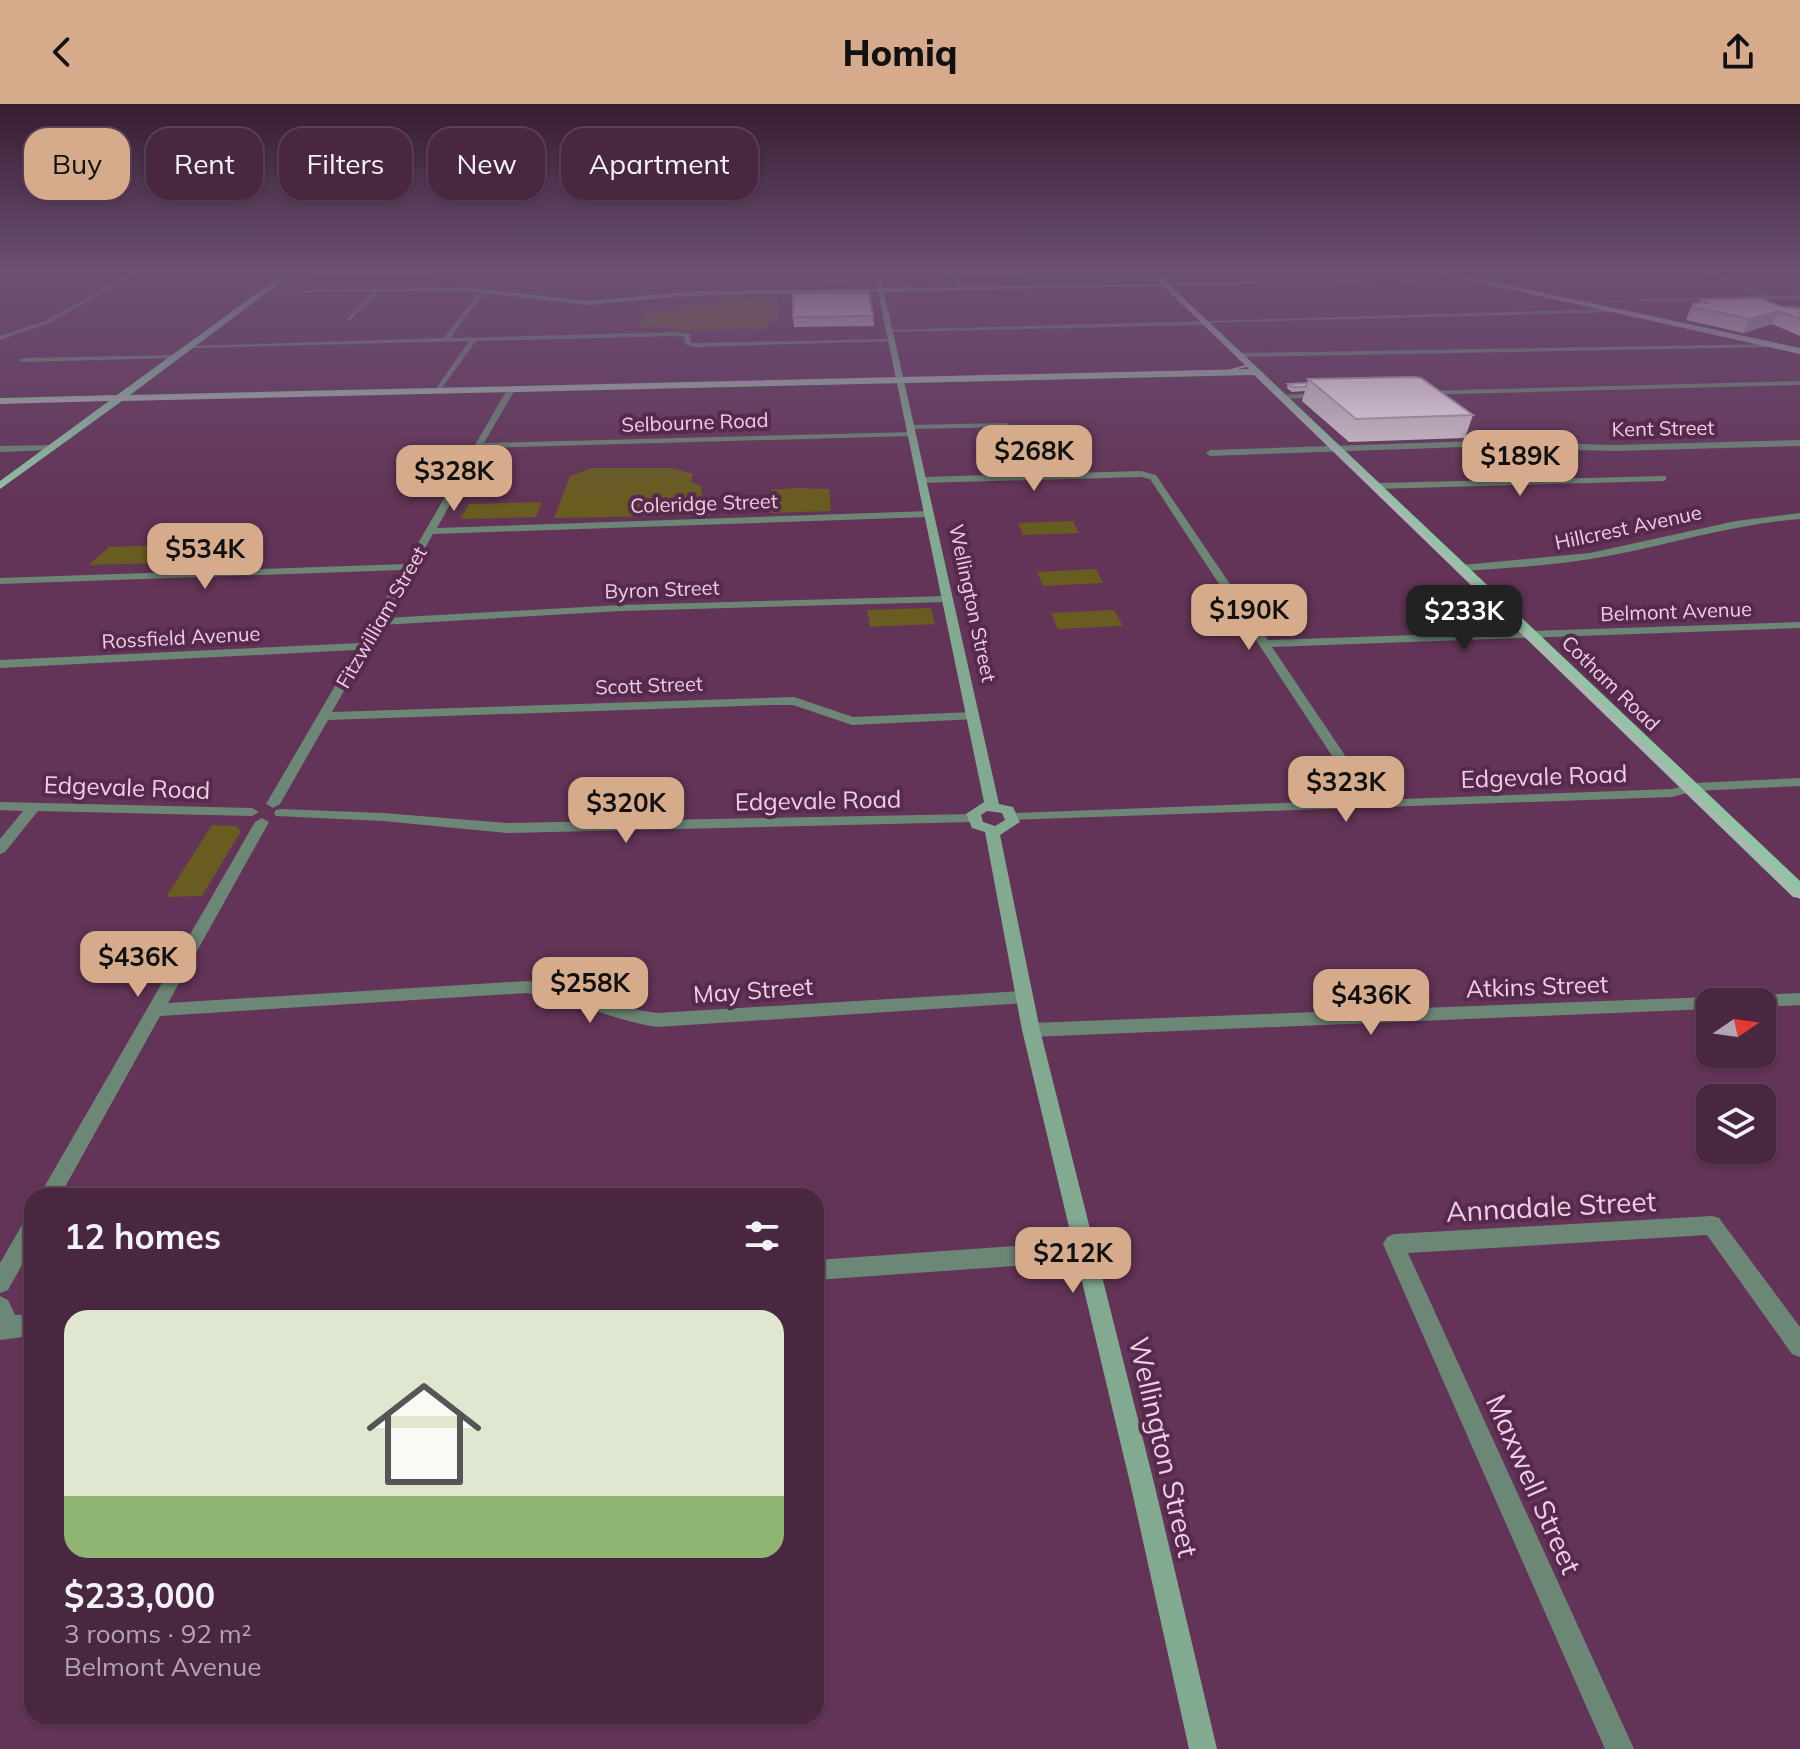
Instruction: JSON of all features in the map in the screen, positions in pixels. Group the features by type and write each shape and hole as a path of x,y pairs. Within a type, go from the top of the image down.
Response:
{"main road":[{"path":"0,486 191,347"},
{"name":"Cotham Road","path":"1230,347 1800,892"},
{"path":"0,401 1254,370"}],"street":[{"path":"439,390 469,347"},
{"name":"Wellington Street","path":"893,347 992,805"},
{"path":"1239,355 1607,347"},
{"path":"23,360 177,357"},
{"path":"1403,393 1800,383"},
{"name":"Fitzwilliam Street","path":"277,809 324,716 512,388"},
{"path":"1282,397 1331,395"},
{"name":"Selbourne Road","path":"479,446 1008,425"},
{"name":"Kent Street","path":"1210,453 1466,445 1615,448 1800,443"},
{"path":"0,449 53,447"},
{"path":"922,480 1149,475 1371,804"},
{"path":"1376,486 1663,478"},
{"name":"Coleridge Street","path":"431,529 929,514"},
{"name":"Hillcrest Avenue","path":"1462,568 1607,553 1717,526 1800,516"},
{"path":"0,581 409,567"},
{"name":"Byron Street","path":"378,622 621,608 947,599"},
{"name":"Belmont Avenue","path":"1265,644 1800,625"},
{"name":"Rossfield Avenue","path":"0,664 364,646"},
{"name":"Scott Street","path":"324,716 782,701 794,701 852,721 973,716"},
{"name":"Edgevale Road","path":"1013,817 1677,793 1691,788 1800,782"},
{"path":"992,805 1008,810 1013,817 1010,825 992,831 977,825 973,818 979,808 992,805"},
{"name":"Edgevale Road","path":"0,806 257,817"},
{"path":"0,849 35,806"},
{"path":"54,1188 155,1010 260,807 277,809"},
{"name":"Edgevale Road","path":"277,809 507,828 973,818"},
{"name":"Wellington Street","path":"992,831 1031,1030 1203,1749"},
{"name":"May Street","path":"155,1010 527,987 553,989 629,1018 657,1020 1024,997"},
{"path":"1776,1000 1800,999"},
{"name":"Atkins Street","path":"1031,1030 1696,1004"},
{"name":"Annadale Street","path":"1394,1244 1712,1225 1800,1346"},
{"path":"0,1283 24,1241"},
{"name":"Maxwell Street","path":"1394,1244 1620,1749"},
{"path":"824,1269 1086,1251"},
{"path":"0,1321 24,1324"}],"shaded area":[{"path":"592,468 671,468 693,474 691,482 701,486 702,495 713,501 711,515 554,518 570,476"},
{"path":"829,489 831,511 770,513 771,490"},
{"path":"542,502 536,517 460,519 469,504"},
{"path":"1073,521 1079,533 1023,535 1018,523"},
{"path":"173,545 156,563 89,565 109,547"},
{"path":"1096,569 1103,583 1043,586 1037,572"},
{"path":"931,608 935,624 870,627 867,610"},
{"path":"1114,610 1123,626 1058,629 1051,613"},
{"path":"212,825 236,826 241,831 202,896 166,897"}],"building":[{"path":"1421,378 1473,415 1356,419 1308,379"},
{"path":"1307,383 1306,387 1288,384"}],"tram line":[{"path":"1228,347 1247,366"},
{"path":"1776,347 1800,352"},
{"path":"1247,361 1247,366"},
{"path":"0,402 1228,371 1247,366"},
{"path":"1247,366 1800,898"}]}
